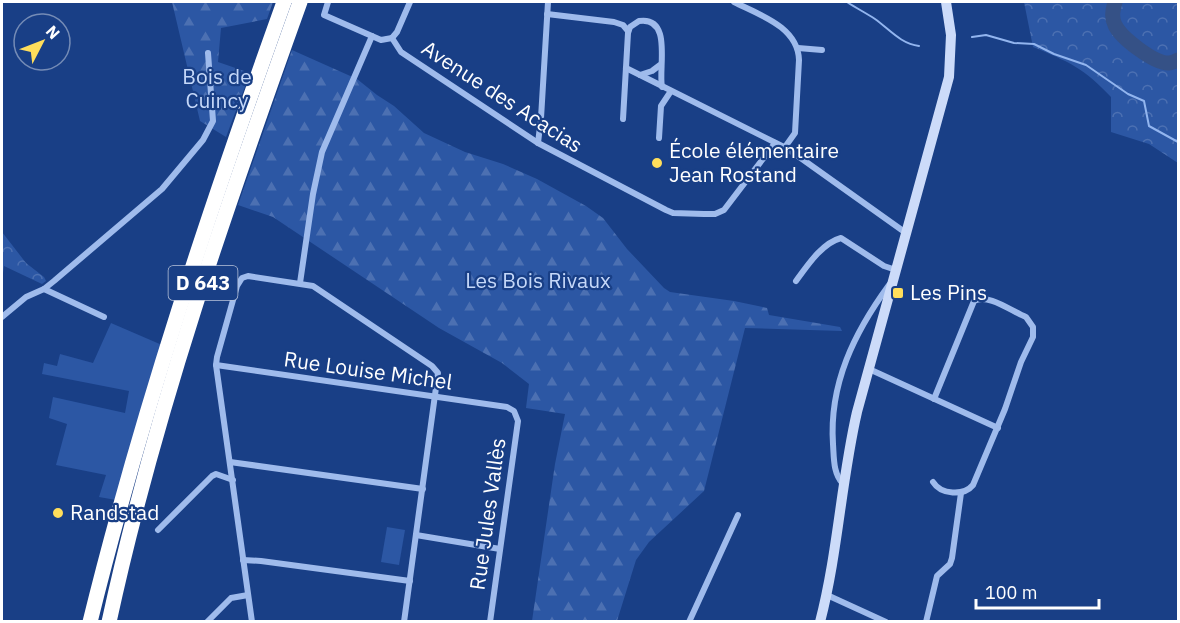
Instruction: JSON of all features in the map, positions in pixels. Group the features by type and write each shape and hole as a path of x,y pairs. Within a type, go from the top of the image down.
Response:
{"highway":[{"name":"D 643","path":"90,621 110,542 187,285 231,151 285,2"},
{"name":"D 643","path":"109,621 132,524 192,320 231,198 300,2"}],"street":[{"name":"Avenue des Acacias","path":"328,2 324,15 372,36 385,40 392,38 401,52 538,143 673,213 716,214 726,208 775,143"},
{"path":"392,38 410,2"},
{"path":"538,143 548,2"},
{"path":"734,2 784,29 793,38 798,48 795,133 785,147"},
{"path":"939,2 950,43"},
{"path":"820,621 827,595 852,434 949,77 950,43 945,2"},
{"path":"547,14 614,22 623,25 628,31"},
{"path":"624,119 628,31 633,24 644,20 658,27 662,38 660,64 662,87"},
{"path":"300,283 313,194 322,152 372,36"},
{"path":"798,48 822,50"},
{"path":"2,317 26,297 44,289 156,195 203,140 213,121 208,53"},
{"path":"640,75 652,71 660,64"},
{"path":"626,68 785,147 906,233"},
{"path":"658,138 660,110 671,91"},
{"path":"796,281 808,264 828,244 841,238 895,275"},
{"path":"844,484 839,479 835,465 832,426 836,390 851,348 895,275"},
{"path":"252,621 216,365 238,283 242,278 248,276 313,286 432,366 438,376 404,621"},
{"path":"44,289 104,316"},
{"path":"933,482 940,489 961,493 973,485 998,428 1034,331 1026,317 989,298 980,298 972,304 958,345 934,399"},
{"name":"Rue Louise Michel","path":"216,365 507,408 514,411"},
{"path":"869,369 998,428"},
{"name":"Rue Jules Vallès","path":"490,621 518,421 514,411"},
{"path":"230,462 423,489"},
{"path":"158,530 212,476 216,474 232,480"},
{"path":"926,621 937,576 951,561 961,493"},
{"path":"689,621 738,515"},
{"path":"416,535 500,549"},
{"path":"243,560 410,582"},
{"path":"207,621 231,598 248,595"},
{"path":"827,595 886,621"}],"green space":[{"name":"Bois de Cuincy","path":"172,2 273,2 267,19 221,28 218,62 250,73 226,137 200,121"},
{"path":"1024,2 1178,2 1178,163 1149,144 1111,132 1111,97 1093,79 1075,67 1033,47"},
{"name":"Les Bois Rivaux","path":"292,50 357,79 394,106 424,133 465,152 503,164 537,179 586,206 603,218 627,249 670,292 734,301 767,308 769,315 840,327 842,331 745,328 704,491 649,542 636,560 617,621 532,621 555,464 565,414 526,408 529,384 502,363 439,328 273,217 238,205"},
{"path":"2,232 26,263 46,281 42,284 4,266 2,272"},
{"path":"111,323 162,345 116,500 99,497 106,475 56,465 67,424 49,418 53,397 125,413 129,391 42,374 44,363 57,366 60,354 93,363"},
{"path":"387,527 405,530 399,565 381,562"}],"waterway":[{"path":"847,2 875,19 901,39 919,46"},
{"path":"1115,2 1114,22 1124,37 1139,49 1163,62 1178,60"},
{"path":"972,37 986,35 1014,43 1034,44 1086,65 1128,94 1144,101 1149,126 1178,142"}],"place":[{"name":"École élémentaire Jean Rostand","path":"657,163"},
{"name":"Les Pins","path":"898,293"},
{"name":"Randstad","path":"58,513"}]}
